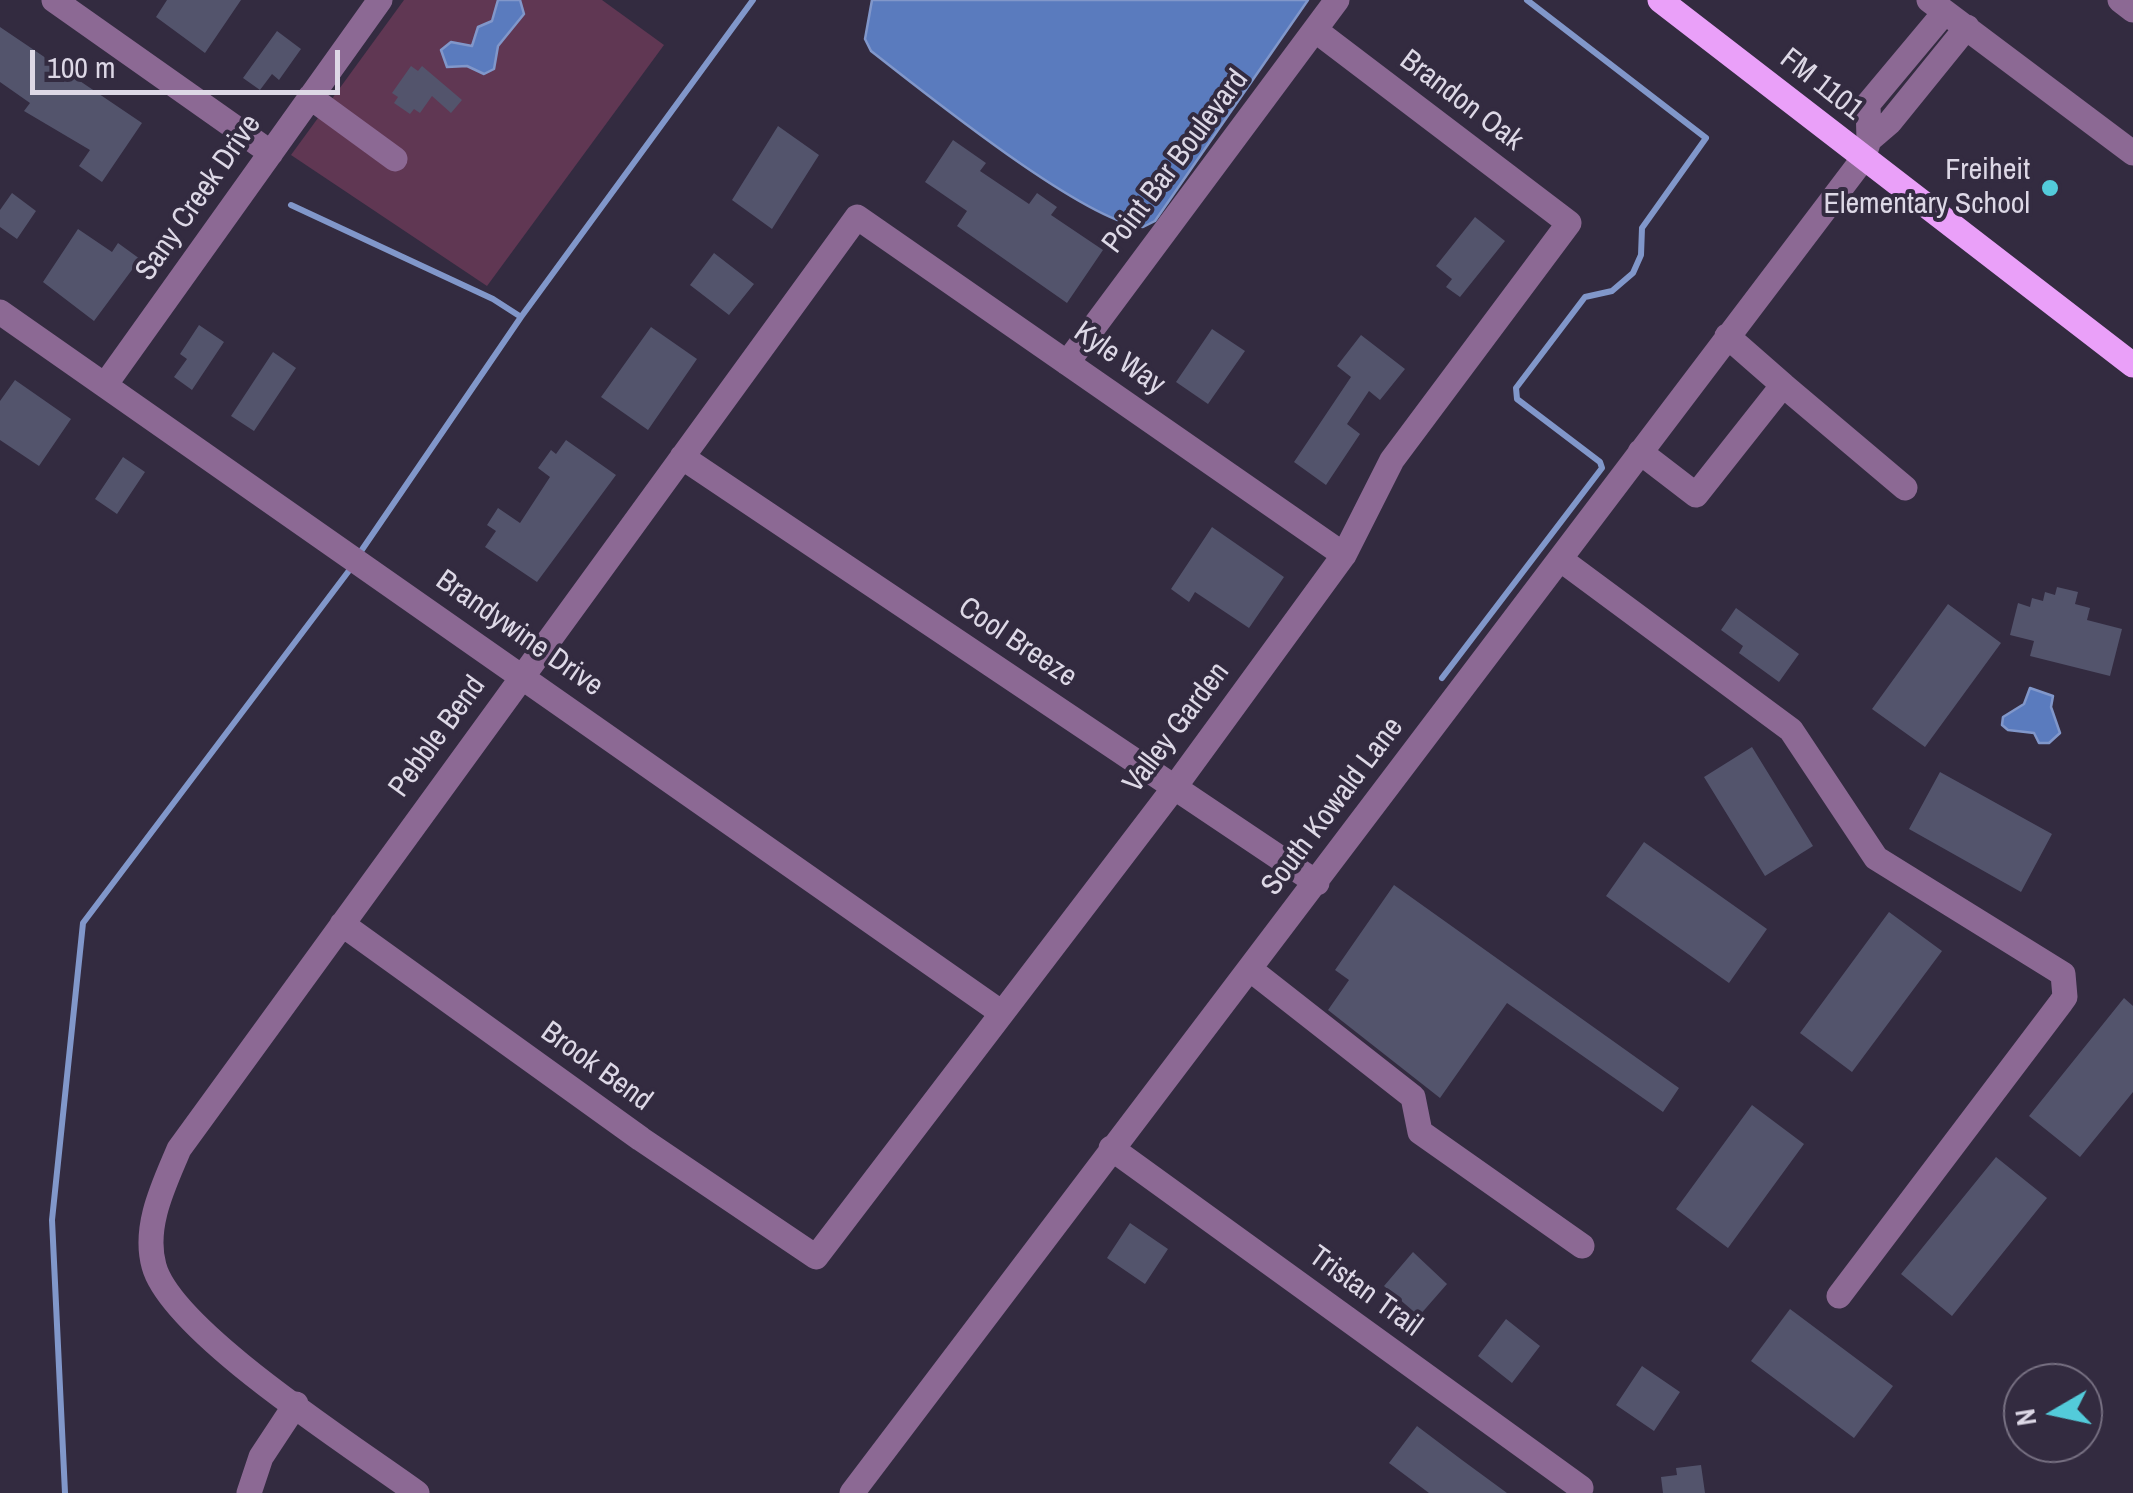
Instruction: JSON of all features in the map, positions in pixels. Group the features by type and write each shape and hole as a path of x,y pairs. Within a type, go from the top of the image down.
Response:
{"main road":[{"name":"FM 1101","path":"1660,0 1866,150 2133,365"}],"street":[{"path":"54,0 271,153"},
{"name":"Sany Creek Drive","path":"105,385 380,0"},
{"name":"Point Bar Boulevard","path":"1067,363 1337,0"},
{"path":"2120,0 2133,10"},
{"path":"1866,150 1868,104 1947,13 2133,153"},
{"name":"Brandon Oak","path":"1315,30 1568,223"},
{"path":"310,97 395,159"},
{"name":"South Kowald Lane","path":"852,1493 1111,1148 1317,883 1866,150"},
{"name":"Kyle Way","path":"856,217 1344,555"},
{"name":"Pebble Bend","path":"417,1493 199,1329 167,1294 154,1266 156,1203 179,1149 856,217"},
{"name":"Valley Garden","path":"816,1257 999,1011 1174,788 1344,555 1392,460 1568,223"},
{"name":"Brandywine Drive","path":"0,312 999,1011"},
{"path":"1727,336 1904,488"},
{"path":"1640,452 1696,495 1783,384"},
{"name":"Cool Breeze","path":"682,458 1317,883"},
{"path":"1560,559 1798,737 1876,858 2063,974 2064,997 2060,1004 1839,1296"},
{"name":"Brook Bend","path":"342,924 641,1139 816,1257"},
{"path":"1251,970 1413,1097 1420,1132 1582,1246"},
{"name":"Tristan Trail","path":"1111,1148 1581,1488"},
{"path":"249,1493 262,1457 296,1404"}],"shaded area":[{"path":"404,0 602,0 664,45 487,286 291,155"}],"water":[{"path":"498,0 520,0 524,14 498,46 494,69 484,74 467,66 447,67 441,50 451,42 472,46 478,27 492,21"},
{"path":"872,0 1308,0 1155,221 1143,227 1117,220 1045,180 871,51 865,39"},
{"path":"2030,688 2053,696 2051,707 2060,733 2049,743 2039,743 2034,733 2008,730 2002,725 2003,717 2024,704"}],"building":[{"path":"167,0 241,0 205,53 156,17"},
{"path":"0,27 142,123 102,182 79,166 90,150 24,111 30,103 0,82"},
{"path":"277,31 301,49 279,80 272,74 260,90 243,78"},
{"path":"411,66 418,71 422,66 462,100 451,113 432,96 420,113 414,109 410,114 394,103 398,97 392,93"},
{"path":"778,126 819,155 772,229 732,200"},
{"path":"953,140 986,163 980,171 1029,204 1037,193 1057,207 1051,215 1103,250 1067,303 957,226 967,211 925,182"},
{"path":"12,193 36,211 17,239 0,227 0,210"},
{"path":"1475,217 1505,241 1460,297 1446,287 1452,279 1436,266"},
{"path":"78,229 112,252 118,243 140,259 94,321 43,282"},
{"path":"714,253 754,284 729,315 690,285"},
{"path":"199,325 224,342 192,390 174,377 187,359 180,354"},
{"path":"651,327 697,359 648,430 601,397"},
{"path":"1212,329 1245,351 1208,404 1176,382"},
{"path":"1361,335 1405,369 1380,400 1369,391 1347,424 1360,434 1326,485 1294,462 1351,377 1337,366"},
{"path":"273,352 296,368 254,431 231,416"},
{"path":"15,380 71,419 39,466 0,440 0,401"},
{"path":"566,440 616,475 537,582 485,547 496,531 487,525 498,508 520,523 550,477 538,468 551,450 556,454"},
{"path":"123,457 145,472 117,514 95,499"},
{"path":"1212,527 1284,577 1249,628 1195,592 1189,602 1171,589"},
{"path":"2057,587 2078,592 2075,604 2090,608 2087,620 2122,629 2110,676 2030,656 2034,641 2010,635 2018,603 2030,607 2032,598 2043,601 2045,592 2055,595"},
{"path":"1948,604 2001,643 1925,747 1872,709"},
{"path":"1736,608 1799,654 1779,682 1739,653 1743,646 1721,630"},
{"path":"1752,747 1813,846 1765,876 1704,777"},
{"path":"1940,772 2052,834 2021,892 1909,829"},
{"path":"1644,842 1767,929 1729,983 1606,896"},
{"path":"1394,885 1679,1088 1663,1112 1507,1003 1440,1098 1328,1010 1349,980 1335,970"},
{"path":"1889,912 1942,951 1852,1072 1800,1033"},
{"path":"2124,998 2133,1006 2133,1092 2080,1157 2029,1116"},
{"path":"1752,1105 1804,1144 1728,1248 1676,1209"},
{"path":"1996,1157 2047,1198 1952,1316 1901,1274"},
{"path":"1130,1223 1168,1249 1145,1284 1107,1258"},
{"path":"1413,1252 1447,1284 1419,1316 1384,1286"},
{"path":"1790,1309 1893,1386 1854,1438 1751,1361"},
{"path":"1506,1319 1540,1346 1512,1383 1478,1356"},
{"path":"1642,1366 1680,1392 1654,1431 1616,1405"},
{"path":"1417,1426 1507,1493 1429,1493 1389,1463"},
{"path":"1701,1465 1705,1493 1663,1493 1661,1477 1677,1475 1676,1468"}],"waterway":[{"path":"357,557 521,317 753,0"},
{"path":"1442,678 1602,468 1600,462 1517,399 1516,388 1585,297 1612,291 1633,273 1641,255 1642,228 1706,138 1527,0"},
{"path":"291,205 493,299 521,317"},
{"path":"65,1493 52,1220 83,923 351,568"}],"place":[{"name":"Freiheit Elementary School","path":"2050,188"}]}
